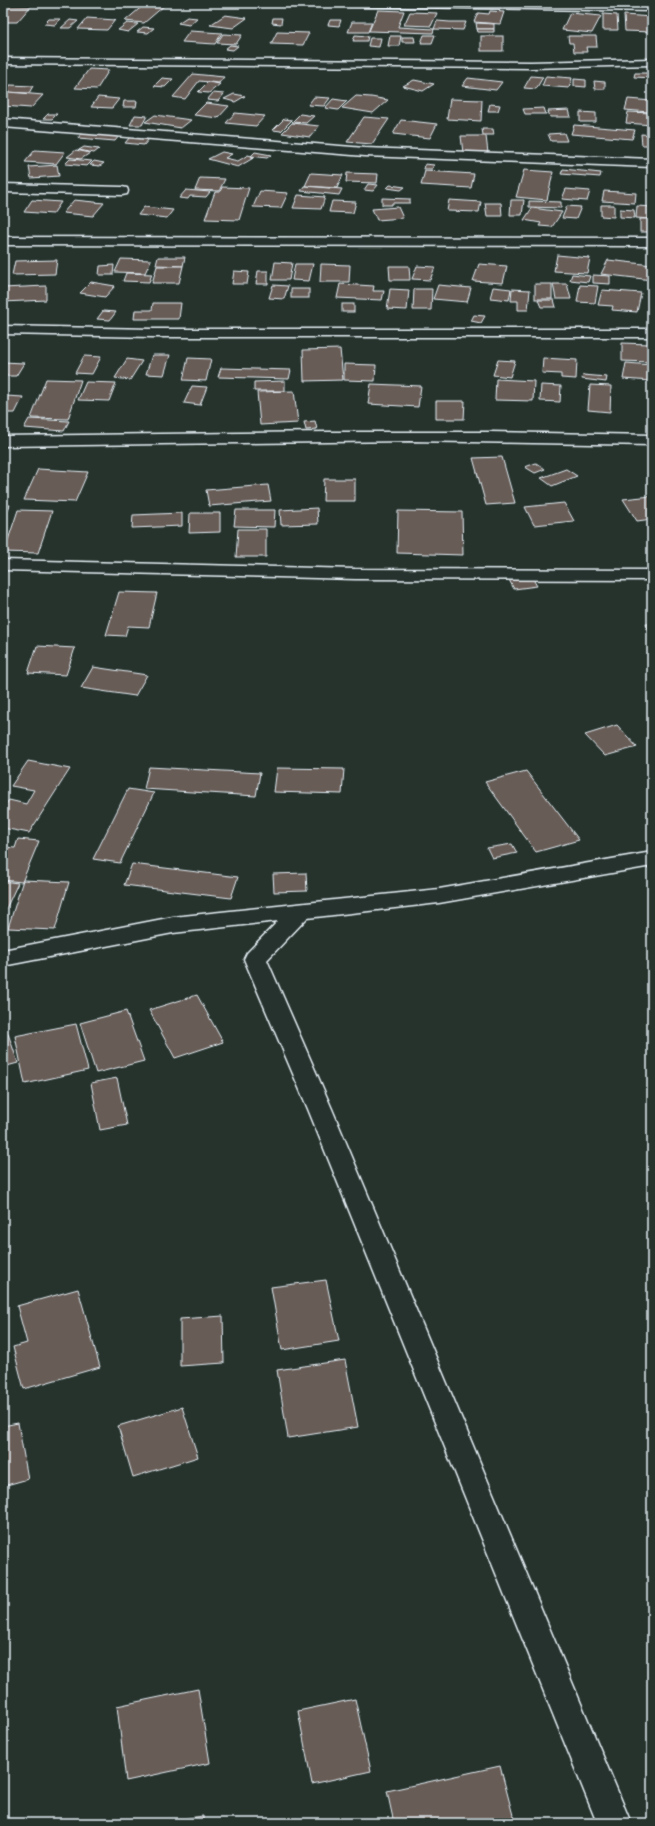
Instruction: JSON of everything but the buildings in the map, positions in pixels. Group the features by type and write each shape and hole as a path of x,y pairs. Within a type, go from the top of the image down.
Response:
{"street":[{"path":"349,3 652,8"},
{"path":"3,61 523,65 652,62"},
{"path":"3,123 365,152 652,164"},
{"path":"3,188 122,191"},
{"path":"3,241 652,242"},
{"path":"3,330 152,333 652,333"},
{"path":"3,442 170,438 521,436 652,440"},
{"path":"3,565 355,574 652,575"},
{"path":"3,958 174,925 439,896 652,859"},
{"path":"301,911 255,959 320,1109 614,1823"}]}
